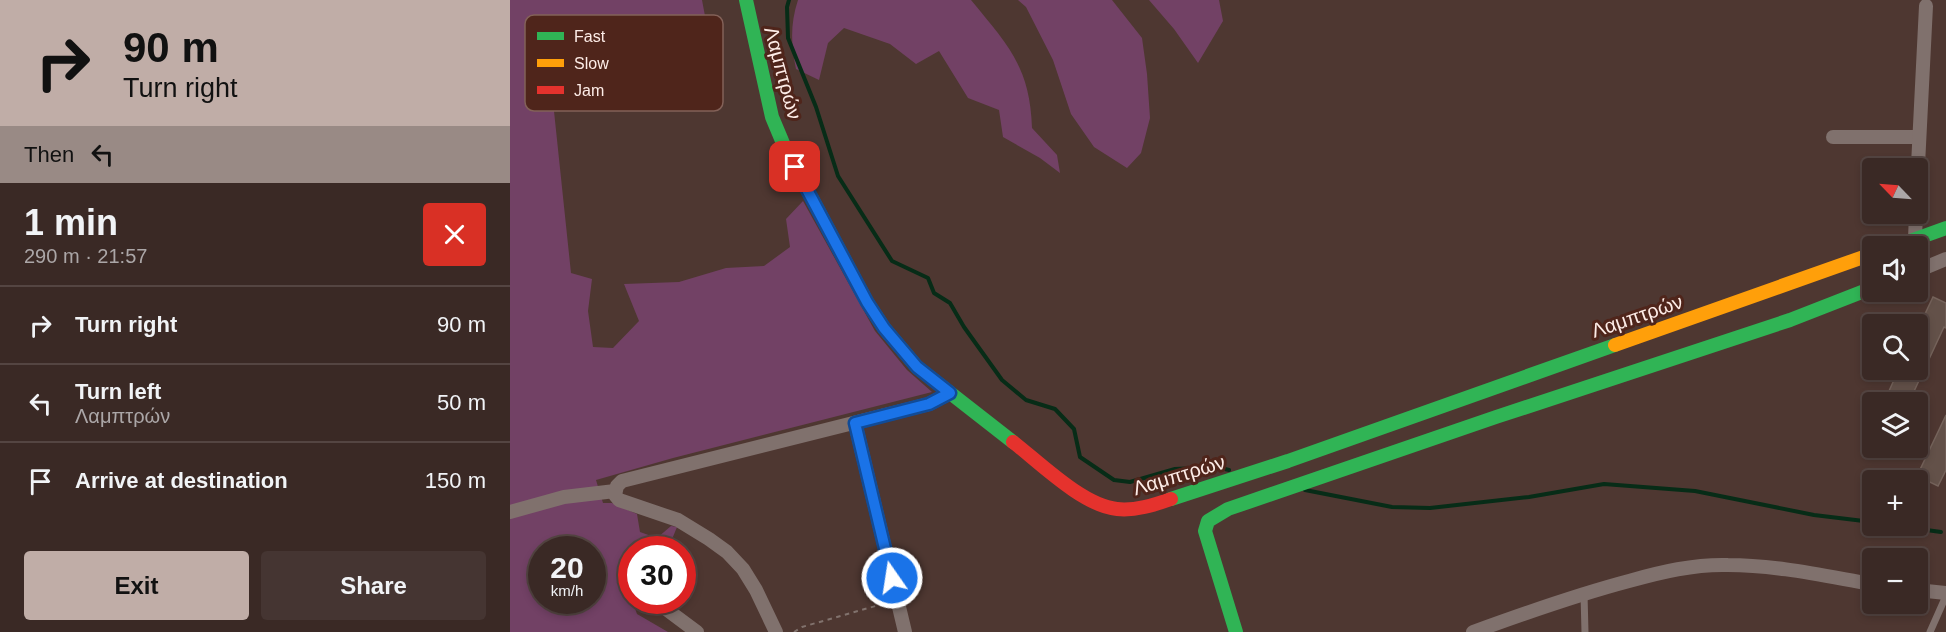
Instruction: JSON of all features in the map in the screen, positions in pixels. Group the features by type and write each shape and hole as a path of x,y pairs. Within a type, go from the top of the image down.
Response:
{"street":[{"name":"Λαμπτρών","path":"746,0 772,117 785,148 867,302 884,328 917,367 1082,496 1107,509 1128,510 1150,506 1288,461 1862,258"},
{"path":"1918,158 1926,6"},
{"path":"1833,137 1919,137"},
{"path":"1923,236 1946,228"},
{"path":"1928,266 1946,259"},
{"path":"1236,632 1205,531 1208,521 1228,509 1790,320 1862,292"},
{"path":"776,632 756,590 743,569 727,552 678,520 621,501 616,496 617,486 622,482 929,404 950,393"},
{"path":"855,423 905,632"},
{"path":"510,512 564,497 615,491"},
{"path":"1473,632 1584,594 1665,572 1704,566 1728,565 1781,569 1862,582"},
{"path":"1928,592 1946,594"},
{"path":"673,614 697,632"}],"lane":[{"path":"1584,594 1585,632"},
{"path":"1930,632 1946,594"}],"path":[{"path":"794,632 802,627 871,608"}],"shaded area":[{"path":"510,0 702,0 705,15 525,15 525,111 554,111 571,273 592,279 588,311 593,347 613,348 639,321 624,284 679,282 726,268 764,266 790,247 786,219 803,201 875,331 907,370 932,392 596,480 603,503 612,503 637,514 640,532 651,536 618,536 618,614 637,614 668,632 510,632"},
{"path":"798,0 971,0 1015,58 1027,89 1032,128 1057,155 1060,173 1040,158 1003,137 999,110 968,98 939,51 916,64 890,44 844,28 828,43 819,80 796,69 792,34"},
{"path":"1018,0 1112,0 1142,38 1150,118 1141,153 1127,168 1094,147 1071,114 1053,60 1026,7"},
{"path":"1149,0 1219,0 1223,21 1198,63 1174,29"},
{"path":"671,526 677,527 673,536 659,536"}],"building":[{"path":"1933,297 1946,303 1946,328 1944,327 1928,361 1928,314 1925,314"},
{"path":"1894,380 1919,380 1914,392 1889,392"},
{"path":"1946,415 1946,470 1938,486 1928,481 1928,470 1920,470 1926,458 1928,458 1928,453"}],"waterway":[{"path":"789,0 787,7 788,38 816,107 838,176 892,261 928,278 934,293 950,303 964,327 1002,380 1026,400 1055,409 1074,429 1080,457 1114,480 1130,482 1175,469 1217,467 1229,470"},
{"path":"1305,490 1392,507 1430,508 1529,497 1604,484 1695,491 1814,515 1862,521"},
{"path":"1928,530 1941,532"}],"traffic: fast":[{"path":"746,0 772,117 785,148 867,302 884,328 917,367 1013,442"},
{"path":"1924,236 1946,228"},
{"path":"1236,632 1205,531 1208,521 1228,509 1790,320 1862,292"},
{"path":"1171,499 1288,461 1615,345"}],"traffic: slow":[{"path":"1615,345 1862,258"}],"traffic: jam":[{"path":"1013,442 1076,492 1104,506 1131,509 1171,499"}],"route":[{"path":"795,167 867,302 884,328 917,367 950,393 929,404 855,423 892,578"}]}
